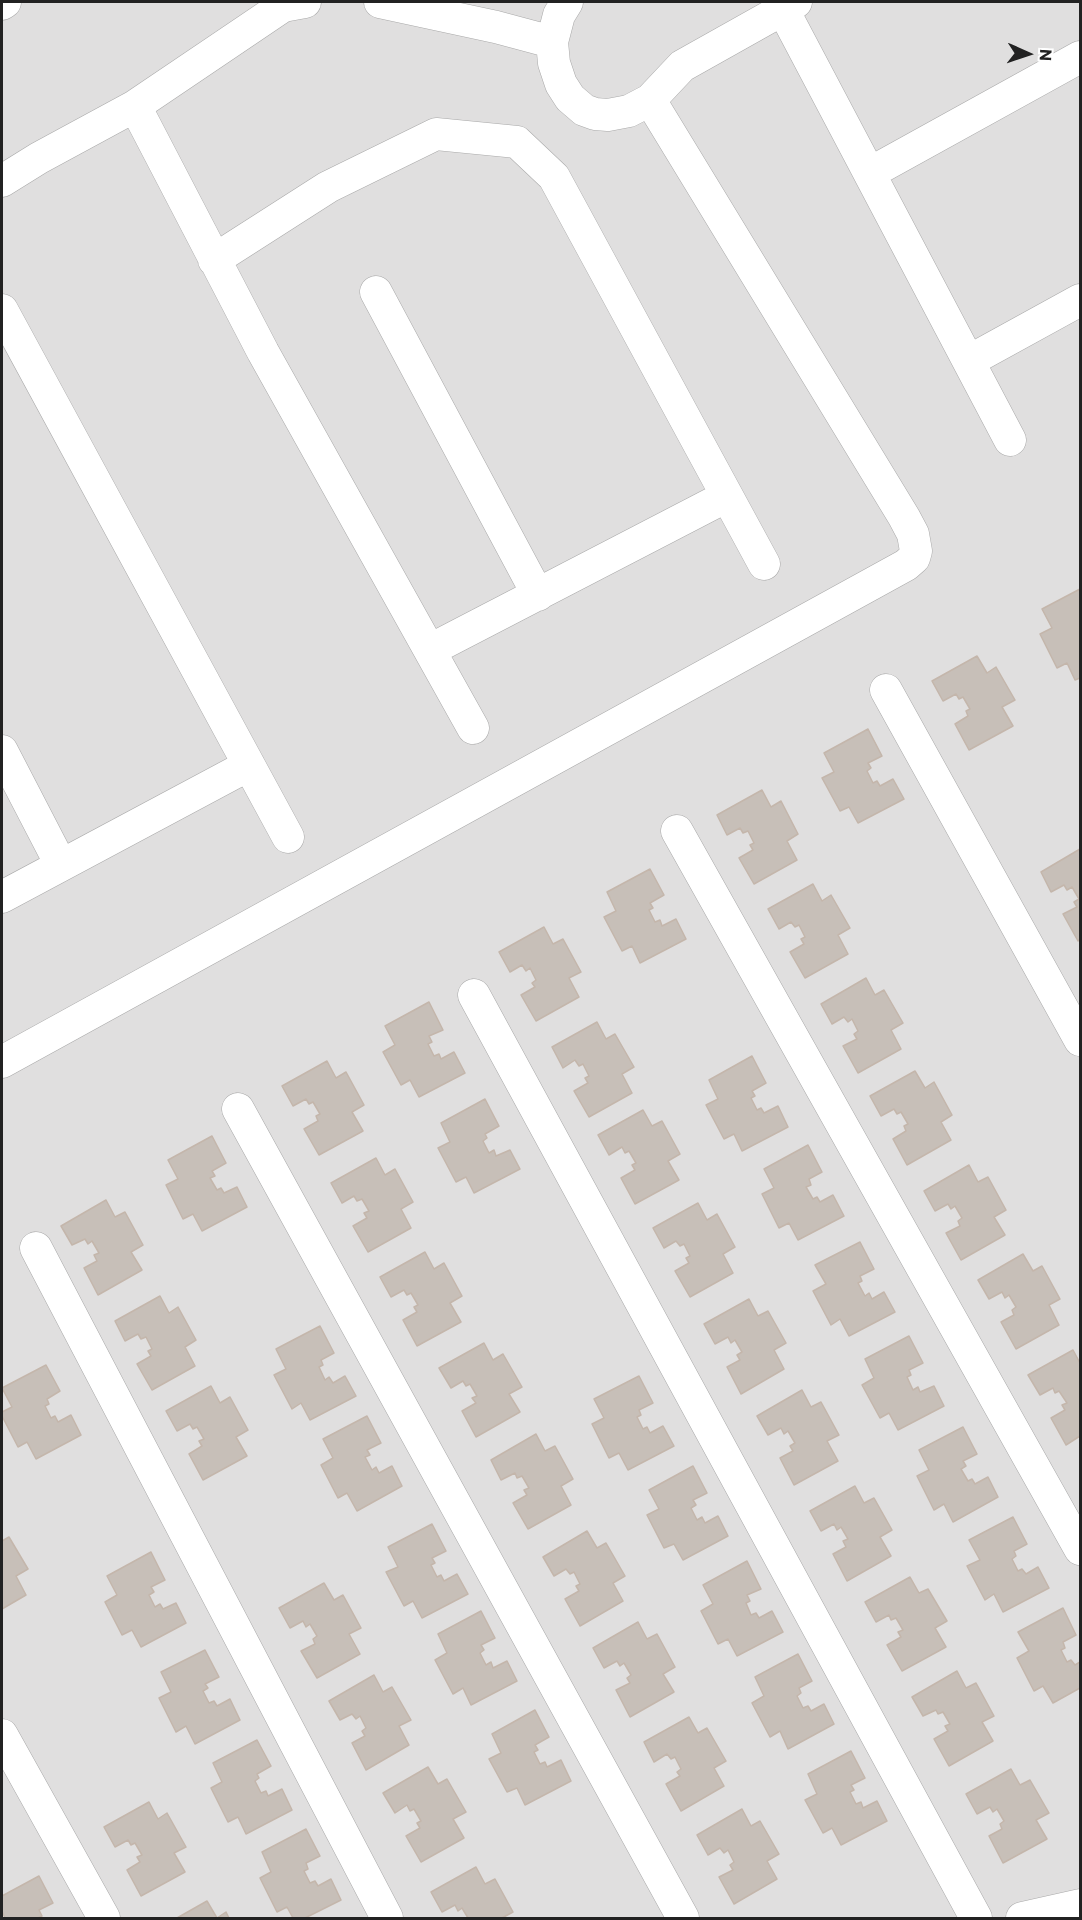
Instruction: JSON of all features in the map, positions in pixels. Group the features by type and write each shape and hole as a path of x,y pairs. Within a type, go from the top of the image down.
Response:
{"street":[{"path":"6,169 39,159 135,106 283,6 305,2"},
{"path":"380,2 496,27 558,15 554,63 561,84 570,98 584,110 608,115 629,111 651,100 682,66 786,4 870,173 1010,440"},
{"path":"870,173 1080,57"},
{"path":"2,1062 906,565 914,558 916,551 913,534 904,517 651,100"},
{"path":"135,106 263,352 473,728"},
{"path":"214,260 328,186 436,134 517,142 554,177 764,564"},
{"path":"376,292 538,595"},
{"path":"969,361 1080,300"},
{"path":"2,310 288,837"},
{"path":"430,650 727,496"},
{"path":"886,690 1080,1040"},
{"path":"2,751 60,865"},
{"path":"2,897 249,765"},
{"path":"677,831 1080,1549"},
{"path":"474,995 976,1918"},
{"path":"238,1109 683,1918"},
{"path":"36,1248 387,1918"},
{"path":"2,1735 104,1918"},
{"path":"1022,1918 1080,1905"}],"shaded area":[{"path":"2,2 1080,2 1080,1918 2,1918"}],"building":[{"path":"1080,589 1080,678 1075,680 1067,663 1057,668 1040,634 1052,628 1042,609"},
{"path":"977,656 987,673 996,667 1015,700 1002,707 1013,726 969,750 955,724 968,716 966,711 970,709 963,697 959,699 956,694 943,701 932,681"},
{"path":"868,729 882,756 868,763 871,768 867,771 873,783 877,781 880,786 893,779 904,799 858,823 849,807 840,811 822,778 834,772 824,753"},
{"path":"762,790 771,807 781,801 798,834 787,841 797,860 754,884 739,858 753,850 750,845 754,843 748,831 743,833 740,828 727,835 717,815"},
{"path":"1080,849 1080,939 1078,941 1063,914 1077,907 1074,902 1079,899 1072,887 1067,890 1064,885 1051,892 1041,872"},
{"path":"650,869 664,895 650,903 653,908 649,910 655,922 660,920 662,926 676,919 686,939 640,963 632,946 622,951 604,917 616,911 607,892"},
{"path":"813,884 822,901 831,895 850,928 838,935 848,954 805,978 790,952 804,944 801,939 805,937 799,925 795,927 791,922 779,929 768,909"},
{"path":"544,927 553,944 563,939 581,972 569,978 579,997 536,1021 521,995 535,987 532,983 536,980 530,968 526,971 522,965 510,972 499,952"},
{"path":"866,978 875,995 884,990 903,1023 891,1030 901,1049 858,1073 843,1046 857,1039 854,1034 858,1031 852,1019 848,1022 844,1017 832,1024 821,1004"},
{"path":"429,1002 443,1030 429,1036 432,1042 428,1044 434,1056 439,1054 441,1059 454,1052 465,1073 419,1097 410,1080 401,1085 383,1052 395,1045 385,1026"},
{"path":"597,1022 606,1039 615,1034 634,1067 622,1074 632,1093 589,1117 574,1091 588,1083 585,1078 589,1076 583,1064 579,1066 575,1060 563,1068 552,1047"},
{"path":"752,1056 766,1083 752,1091 755,1096 751,1098 757,1110 761,1108 764,1113 778,1106 788,1127 742,1151 734,1134 724,1139 706,1105 718,1099 709,1080"},
{"path":"327,1061 336,1078 346,1072 364,1105 352,1112 363,1131 319,1155 304,1129 318,1121 316,1116 320,1114 313,1102 309,1104 306,1099 293,1106 282,1086"},
{"path":"915,1071 925,1088 934,1082 952,1115 941,1122 951,1140 907,1165 893,1139 906,1131 904,1126 908,1124 901,1112 897,1114 894,1109 881,1116 870,1096"},
{"path":"485,1099 499,1126 485,1134 487,1138 483,1141 489,1153 494,1150 496,1156 510,1150 520,1169 474,1193 466,1177 456,1182 438,1148 450,1142 441,1123"},
{"path":"643,1110 652,1126 662,1121 680,1154 668,1161 679,1180 635,1204 621,1178 635,1170 632,1165 636,1163 629,1151 625,1153 622,1147 609,1155 598,1135"},
{"path":"212,1136 226,1163 212,1171 215,1176 210,1178 217,1190 221,1188 224,1193 237,1187 247,1207 202,1231 193,1214 183,1219 166,1185 178,1179 168,1160"},
{"path":"808,1145 822,1172 809,1179 811,1185 806,1187 813,1199 817,1197 820,1202 833,1195 844,1216 798,1240 789,1223 779,1228 762,1194 774,1188 764,1169"},
{"path":"376,1158 385,1175 395,1169 413,1202 401,1209 411,1228 368,1252 353,1226 367,1218 364,1213 369,1211 362,1199 357,1201 354,1196 342,1203 331,1183"},
{"path":"969,1165 978,1182 988,1177 1006,1210 994,1217 1005,1235 961,1260 946,1233 960,1226 958,1221 962,1218 955,1206 951,1209 948,1204 935,1211 924,1191"},
{"path":"106,1200 115,1217 125,1212 143,1245 131,1252 142,1270 98,1295 84,1268 97,1261 94,1255 99,1253 92,1241 88,1244 85,1239 72,1245 61,1226"},
{"path":"698,1203 707,1220 717,1214 735,1247 723,1254 733,1273 690,1297 675,1271 689,1263 686,1258 690,1256 684,1244 680,1246 676,1241 664,1248 653,1228"},
{"path":"860,1242 874,1269 860,1276 862,1281 858,1283 865,1296 869,1293 872,1299 884,1292 895,1312 849,1336 840,1319 831,1325 813,1291 826,1284 815,1265"},
{"path":"425,1252 434,1269 444,1263 462,1296 450,1303 461,1322 417,1346 403,1320 417,1312 414,1307 418,1305 411,1293 407,1295 404,1290 391,1297 380,1277"},
{"path":"1023,1254 1033,1271 1042,1266 1060,1299 1049,1305 1059,1325 1016,1349 1001,1322 1014,1315 1012,1310 1016,1307 1009,1295 1005,1298 1002,1292 989,1299 978,1280"},
{"path":"160,1296 169,1313 178,1307 196,1340 185,1347 195,1366 152,1390 137,1364 151,1356 148,1351 152,1349 146,1337 141,1339 138,1334 125,1341 115,1321"},
{"path":"749,1299 758,1316 768,1311 786,1343 774,1350 784,1369 741,1394 727,1367 740,1360 737,1355 742,1352 735,1340 731,1343 728,1337 715,1344 704,1324"},
{"path":"320,1326 334,1353 321,1360 323,1365 319,1367 325,1380 329,1377 333,1383 345,1376 356,1396 310,1420 301,1403 292,1409 274,1375 286,1369 276,1349"},
{"path":"909,1336 923,1363 909,1370 911,1375 907,1377 913,1390 918,1387 920,1392 934,1386 944,1406 898,1430 889,1413 880,1418 862,1385 874,1378 865,1359"},
{"path":"484,1343 493,1360 503,1354 522,1387 509,1394 520,1412 476,1437 462,1411 476,1403 472,1398 477,1396 470,1384 466,1386 463,1381 451,1388 439,1368"},
{"path":"1073,1350 1080,1363 1080,1436 1066,1445 1051,1418 1065,1410 1062,1405 1067,1403 1059,1391 1055,1393 1053,1388 1040,1395 1028,1375"},
{"path":"46,1365 60,1391 47,1399 49,1404 45,1406 51,1418 55,1416 58,1422 71,1415 81,1435 36,1459 27,1442 18,1447 2,1416 2,1412 12,1407 2,1388"},
{"path":"639,1376 653,1403 639,1410 641,1415 637,1417 643,1429 647,1427 650,1433 663,1426 674,1446 628,1470 619,1453 609,1458 592,1424 604,1418 594,1399"},
{"path":"211,1386 220,1403 230,1397 248,1430 236,1437 247,1456 203,1480 189,1454 202,1446 199,1441 204,1439 197,1427 193,1429 190,1424 177,1431 166,1411"},
{"path":"802,1390 811,1407 821,1402 839,1435 827,1441 838,1461 794,1485 780,1458 793,1451 790,1446 795,1443 788,1431 784,1434 781,1428 768,1435 757,1416"},
{"path":"367,1416 381,1443 367,1450 370,1455 365,1457 372,1470 376,1467 379,1473 392,1466 402,1486 357,1511 347,1493 338,1498 321,1465 333,1458 323,1439"},
{"path":"963,1427 977,1454 963,1461 966,1466 961,1469 968,1481 972,1479 975,1484 988,1477 998,1497 953,1522 944,1504 934,1510 917,1476 929,1470 919,1450"},
{"path":"536,1434 545,1451 555,1446 573,1479 561,1486 571,1505 528,1529 513,1503 527,1495 524,1490 529,1488 522,1476 517,1478 515,1473 501,1480 491,1460"},
{"path":"693,1466 707,1493 693,1500 696,1505 691,1508 697,1520 702,1517 705,1523 718,1516 728,1536 683,1560 674,1544 664,1548 647,1515 659,1509 649,1490"},
{"path":"855,1486 864,1503 874,1498 892,1530 880,1537 891,1556 847,1581 833,1554 846,1547 843,1541 848,1539 841,1527 837,1530 834,1524 821,1531 810,1511"},
{"path":"1013,1517 1027,1544 1014,1551 1016,1556 1012,1559 1018,1571 1022,1569 1026,1574 1038,1567 1049,1588 1003,1612 994,1594 985,1600 967,1566 980,1560 969,1540"},
{"path":"432,1524 446,1551 432,1558 435,1563 431,1565 437,1577 441,1575 444,1581 457,1574 468,1594 422,1618 413,1601 404,1606 386,1572 398,1567 388,1547"},
{"path":"587,1531 597,1548 606,1543 625,1576 613,1583 623,1601 580,1626 565,1599 579,1591 576,1586 580,1584 574,1572 570,1574 566,1569 554,1576 543,1557"},
{"path":"9,1537 28,1569 16,1576 26,1595 2,1609 2,1541"},
{"path":"151,1552 165,1580 151,1587 154,1592 149,1595 155,1607 160,1604 163,1609 176,1603 186,1623 141,1647 132,1630 122,1635 105,1602 117,1595 107,1576"},
{"path":"747,1561 761,1589 747,1595 750,1601 746,1603 751,1615 756,1613 759,1618 772,1611 783,1632 737,1656 728,1639 718,1644 701,1611 713,1604 703,1585"},
{"path":"910,1577 919,1593 928,1589 947,1621 935,1628 946,1647 902,1671 887,1645 901,1637 898,1632 903,1630 896,1618 891,1620 889,1615 876,1622 865,1602"},
{"path":"324,1583 334,1600 343,1595 361,1628 349,1634 360,1654 317,1678 301,1651 315,1644 313,1639 317,1636 310,1624 306,1627 303,1621 290,1628 279,1608"},
{"path":"1063,1608 1076,1635 1063,1642 1065,1648 1061,1650 1067,1662 1071,1660 1075,1665 1080,1662 1080,1688 1053,1703 1043,1686 1034,1691 1017,1658 1029,1651 1018,1632"},
{"path":"481,1611 495,1638 481,1645 484,1650 480,1653 486,1665 491,1662 493,1668 507,1661 517,1681 471,1705 463,1688 453,1694 435,1660 447,1653 438,1634"},
{"path":"638,1622 647,1639 657,1634 675,1667 663,1674 674,1692 630,1717 616,1690 630,1683 627,1678 631,1675 624,1663 620,1666 617,1661 604,1668 593,1648"},
{"path":"205,1650 219,1677 205,1684 208,1688 203,1691 209,1703 214,1701 217,1706 230,1699 240,1720 195,1744 186,1726 176,1732 159,1698 171,1692 161,1672"},
{"path":"798,1654 812,1681 799,1688 801,1693 797,1696 803,1708 808,1706 811,1711 824,1704 834,1724 788,1749 780,1731 770,1737 752,1703 764,1696 755,1677"},
{"path":"957,1671 966,1688 976,1683 994,1716 982,1722 993,1741 949,1766 934,1739 948,1731 945,1726 950,1724 943,1712 938,1714 936,1710 923,1716 912,1697"},
{"path":"374,1675 383,1692 392,1687 411,1720 399,1726 409,1745 366,1770 352,1743 365,1736 362,1731 366,1728 360,1716 356,1719 352,1714 340,1720 329,1701"},
{"path":"535,1710 549,1737 535,1745 538,1750 534,1752 540,1764 545,1762 547,1767 561,1760 571,1781 525,1805 517,1788 507,1792 489,1759 501,1753 492,1734"},
{"path":"689,1717 698,1733 707,1728 726,1761 714,1768 724,1786 681,1811 666,1784 680,1776 677,1772 681,1769 675,1757 671,1759 667,1754 654,1762 644,1742"},
{"path":"257,1740 271,1766 257,1774 259,1778 255,1781 261,1793 266,1791 268,1796 282,1789 292,1810 246,1834 238,1817 228,1822 211,1788 222,1782 213,1763"},
{"path":"851,1751 865,1778 851,1785 854,1790 850,1792 856,1804 861,1802 863,1808 877,1801 887,1821 841,1845 832,1828 823,1833 805,1800 817,1794 808,1774"},
{"path":"428,1767 438,1784 447,1779 466,1812 453,1819 464,1838 421,1862 406,1836 420,1828 417,1823 421,1821 414,1809 410,1811 407,1805 395,1813 383,1793"},
{"path":"1011,1769 1020,1785 1030,1780 1049,1813 1036,1820 1047,1839 1003,1863 989,1836 1002,1829 1000,1824 1004,1821 997,1809 993,1812 990,1807 977,1814 966,1794"},
{"path":"149,1802 158,1819 167,1813 186,1847 174,1853 185,1872 141,1896 127,1870 140,1862 137,1857 142,1855 135,1843 131,1845 128,1840 115,1847 104,1827"},
{"path":"742,1809 751,1826 760,1821 779,1854 767,1861 777,1879 734,1904 719,1877 733,1870 730,1865 734,1862 728,1850 724,1853 720,1848 708,1855 697,1835"},
{"path":"306,1829 320,1856 306,1863 308,1869 304,1871 310,1883 315,1881 318,1886 331,1879 341,1900 305,1918 293,1918 287,1907 277,1912 260,1878 271,1872 262,1852"},
{"path":"476,1867 485,1884 495,1879 513,1912 502,1918 468,1918 462,1908 458,1911 455,1905 442,1912 431,1892"},
{"path":"39,1876 53,1903 39,1910 42,1916 38,1918 5,1918 2,1911 2,1896"},
{"path":"207,1901 217,1918 177,1918"},
{"path":"226,1912 229,1918 217,1918"}]}
